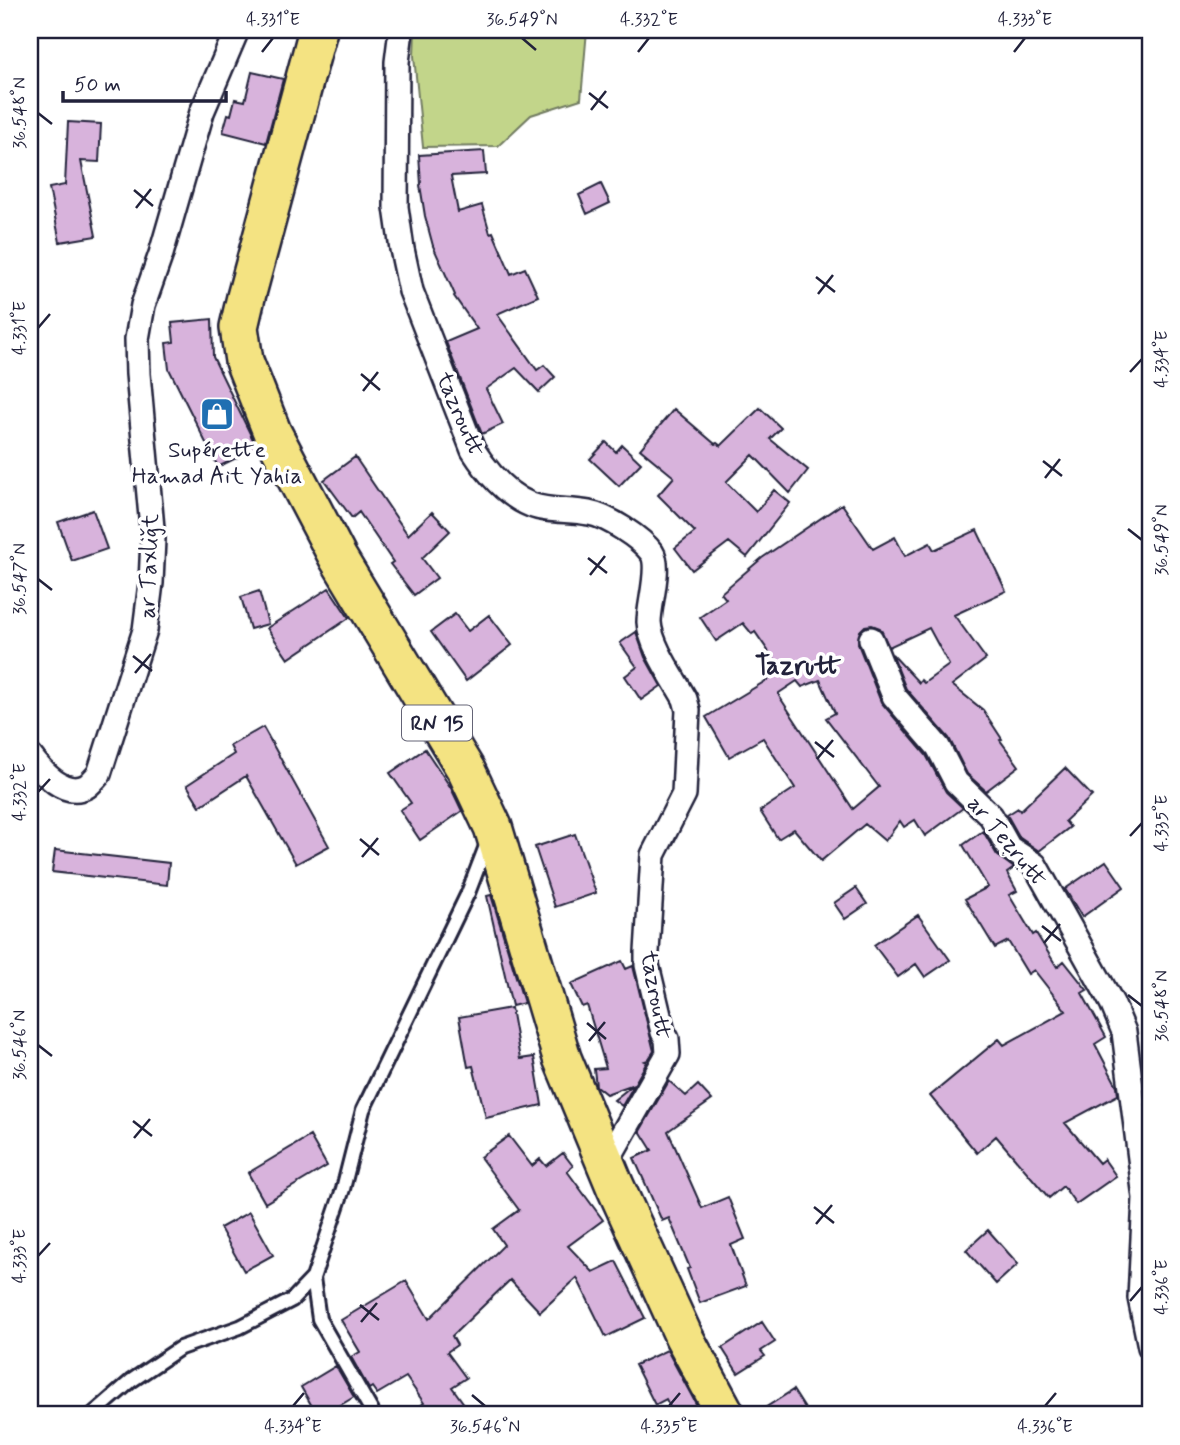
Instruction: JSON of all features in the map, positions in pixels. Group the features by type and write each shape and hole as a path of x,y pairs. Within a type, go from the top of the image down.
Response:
{"main road":[{"name":"RN 15","path":"318,30 239,327 244,361 272,432 338,558 466,770 493,827 562,1058 684,1337 726,1415"}],"street":[{"name":"ar Taxliǧt","path":"30,757 55,783 72,789 86,786 99,774 145,630 153,539 137,339 143,305 161,254 196,130 237,30"},
{"name":"tazroutt","path":"401,30 397,62 396,207 402,249 411,291 473,450 484,467 513,496 533,506 590,513 609,520 645,545 654,556 655,567 649,614 651,635 685,699 688,710 684,794 653,855 647,953 668,1054 606,1163"},
{"name":"ar Teẓṛutt","path":"871,639 894,696 938,747 956,782 991,816 1009,848 1035,865 1112,1003 1124,1032 1145,1198 1140,1298 1150,1347"}],"lane":[{"path":"92,1415 131,1381 180,1348 240,1327 292,1300 313,1278 343,1189 363,1110 468,893 493,827"},
{"path":"313,1278 319,1319 374,1415"}],"green space":[{"path":"415,30 587,30 581,99 531,115 498,146 423,147 414,56"}],"building":[{"path":"252,72 283,79 266,143 223,132 235,99 245,101"},
{"path":"68,122 101,124 99,162 81,161 96,236 60,242 49,188 65,185"},
{"path":"484,151 486,174 451,176 458,212 482,205 490,233 493,232 511,274 525,268 538,296 497,314 537,370 544,365 555,377 539,392 516,368 486,389 503,424 482,434 446,342 477,329 454,296 433,246 420,185 419,155"},
{"path":"601,184 610,203 587,214 579,195"},
{"name":"Supérette Hamad Ait Yahia","path":"212,319 213,357 257,448 218,467 169,369 166,343 174,342 172,323"},
{"path":"760,408 781,428 770,439 808,470 790,493 753,455 726,482 756,512 774,490 790,503 747,557 729,542 692,570 675,548 695,532 658,495 674,477 640,449 674,409 715,444 721,446"},
{"path":"606,442 616,452 622,445 641,463 619,486 590,459"},
{"path":"355,457 408,535 432,512 450,531 422,558 437,578 414,595 390,564 393,562 359,512 352,518 324,480"},
{"path":"842,504 873,549 895,537 905,556 930,543 934,550 977,530 1006,591 954,615 986,659 952,685 983,710 1019,766 986,791 967,774 949,738 906,689 892,654 919,683 921,680 924,683 949,665 929,628 889,647 880,628 865,626 860,631 858,644 881,702 926,755 946,792 963,808 925,836 915,820 904,827 900,821 885,841 865,824 821,861 794,829 778,839 760,811 795,788 763,738 729,757 706,717 782,671 755,632 752,634 743,623 716,641 700,617 726,599 721,593 762,558","holes":["820,680 835,713 826,718 879,787 853,809 779,693 797,681 802,687"]},
{"path":"93,510 107,549 72,561 58,522"},
{"path":"329,588 349,618 288,659 267,628"},
{"path":"259,591 268,624 250,629 241,597"},
{"path":"455,614 468,631 489,615 512,645 466,681 431,632"},
{"path":"636,632 645,657 661,686 641,700 625,676 637,667 620,643"},
{"path":"263,727 329,846 296,864 246,776 200,806 187,785 234,754 230,746"},
{"path":"425,749 451,788 462,811 420,840 400,810 411,803 390,773"},
{"path":"1065,768 1092,796 1065,821 1070,827 1039,851 1020,838 1007,815 1018,808 1020,811"},
{"path":"983,831 997,855 1014,868 1007,873 1017,891 1009,895 1033,935 1036,933 1057,967 1064,961 1087,990 1082,993 1106,1037 1095,1044 1117,1086 1118,1095 1065,1123 1099,1163 1104,1159 1116,1176 1076,1204 1063,1186 1049,1198 996,1136 977,1153 930,1096 999,1039 1004,1045 1066,1011 1034,970 1028,974 1008,941 995,948 965,899 988,887 963,845"},
{"path":"575,834 596,893 555,907 535,847"},
{"path":"55,850 169,863 167,885 52,872"},
{"path":"1106,861 1124,887 1082,917 1065,889"},
{"path":"856,888 867,904 845,919 834,903"},
{"path":"491,895 524,1003 512,1006 487,896"},
{"path":"918,915 950,960 925,977 916,964 898,977 874,945"},
{"path":"622,961 626,969 633,966 654,1051 645,1061 647,1062 622,1106 614,1100 634,1084 606,1094 596,1086 594,1069 606,1068 587,1005 582,1007 571,984"},
{"path":"511,1008 520,1059 534,1057 542,1105 486,1118 473,1066 468,1067 459,1017"},
{"path":"669,1081 686,1096 698,1085 712,1100 668,1131 702,1208 728,1197 745,1239 731,1245 746,1286 700,1303 687,1269 690,1268 669,1218 662,1221 634,1158 652,1150 640,1131"},
{"path":"310,1136 327,1166 265,1203 248,1173"},
{"path":"509,1136 532,1166 540,1159 546,1166 563,1153 573,1166 567,1171 603,1220 568,1246 593,1272 616,1261 645,1318 606,1337 577,1278 540,1312 510,1280 452,1336 457,1345 447,1352 466,1378 452,1387 472,1415 408,1415 424,1403 406,1377 377,1394 372,1387 369,1389 351,1357 360,1352 341,1320 406,1281 429,1319 504,1245 493,1229 519,1210 480,1157"},
{"path":"249,1212 273,1255 244,1271 220,1228"},
{"path":"988,1230 1018,1264 996,1284 966,1250"},
{"path":"762,1322 775,1342 761,1351 765,1356 738,1373 722,1348"},
{"path":"667,1350 702,1415 674,1415 666,1399 655,1405 635,1365"},
{"path":"336,1366 354,1397 324,1415 317,1415 301,1387"},
{"path":"793,1390 809,1415 754,1415"}],"place":[{"name":"Supérette Hamad Ait Yahia","path":"217,414"}],"district":[{"name":"Tazrutt","path":"798,665"}]}
